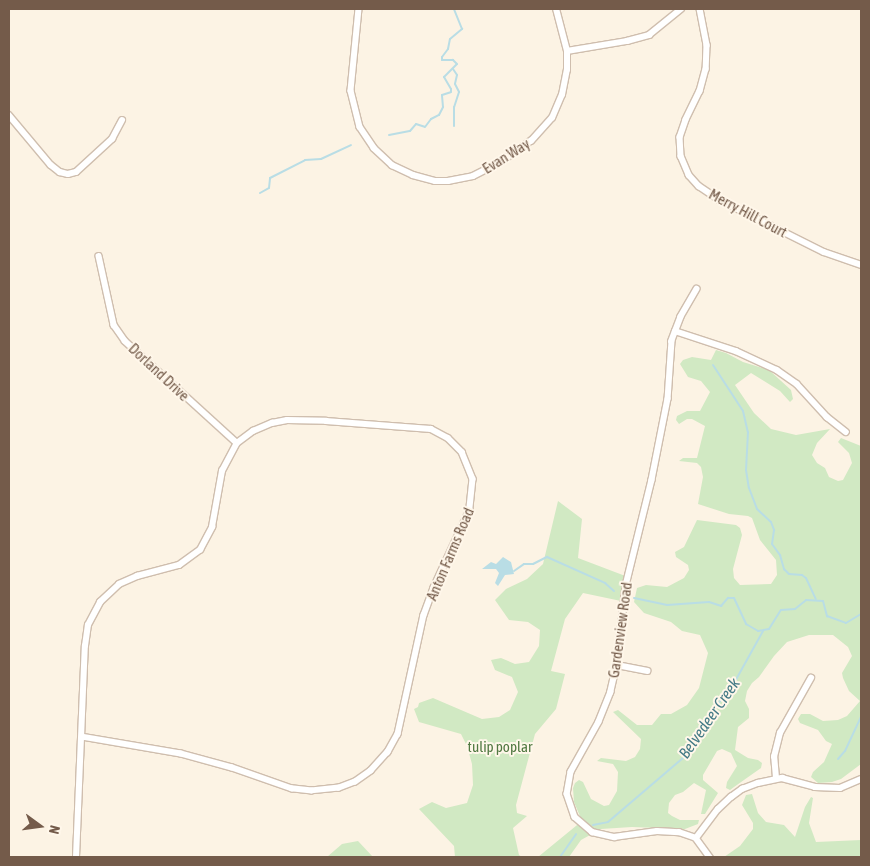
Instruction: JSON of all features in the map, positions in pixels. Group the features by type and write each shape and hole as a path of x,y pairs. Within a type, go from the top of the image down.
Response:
{"street":[{"name":"Evan Way","path":"359,9 351,91 360,127 374,148 392,165 426,179 448,181 473,176 499,163 532,141 552,118 565,83 567,51 556,9"},
{"path":"567,51 627,41 649,34 681,9"},
{"name":"Merry Hill Court","path":"700,9 707,45 706,68 700,92 680,137 681,156 689,175 699,186 720,200 836,258 861,266"},
{"path":"9,115 55,169 68,174 76,172 112,140 122,120"},
{"name":"Dorland Drive","path":"98,256 114,324 125,341 236,443"},
{"name":"Gardenview Road","path":"696,838 669,831 607,837 584,827 575,818 567,794 571,772 602,714 617,665 622,604 652,480 668,399 671,350 675,331 697,289"},
{"path":"675,331 736,351 777,370 797,384 831,421 846,432"},
{"name":"Anton Farms Road","path":"82,737 181,754 248,773 278,786 312,791 328,790 355,782 378,765 394,742 401,724 424,617 434,588 472,504 473,480 467,461 456,444 440,433 431,429 404,425 287,420 263,426 236,443"},
{"path":"76,857 86,633 95,611 106,595 119,584 137,576 179,565 200,550 212,527 222,471 236,443"},
{"path":"617,665 647,670"},
{"path":"776,778 774,757 780,733 811,678"},
{"path":"710,857 696,838 718,809 730,797 742,789 776,778 830,788 845,786 861,779"}],"green space":[{"path":"716,350 743,362 769,370 791,390 793,399 790,402 780,391 751,373 735,385 754,413 771,429 796,435 830,429 817,443 812,455 817,463 825,468 829,477 838,481 843,480 852,463 849,453 838,442 841,438 861,446 861,764 841,779 832,782 818,783 811,777 813,772 824,762 832,744 826,741 818,730 800,723 798,719 801,714 810,714 823,721 838,720 847,716 860,701 849,691 843,678 842,673 852,656 848,647 833,635 809,635 787,642 747,691 745,701 749,709 749,718 738,727 735,750 748,758 758,760 762,763 761,768 730,790 726,788 727,782 737,766 731,753 722,749 717,751 703,775 703,780 718,793 705,814 701,814 706,790 694,783 683,792 675,795 669,803 668,813 672,816 680,820 699,820 698,824 685,829 632,827 601,829 581,840 569,857 538,857 582,821 574,802 573,788 575,783 579,780 583,782 591,799 604,806 609,805 617,791 618,772 613,764 597,761 601,758 626,761 635,757 640,749 641,739 613,712 618,710 637,725 652,725 661,714 671,714 687,705 699,688 708,653 700,635 682,631 671,622 644,613 634,602 637,588 646,585 667,587 684,578 689,570 688,565 676,557 675,552 684,547 697,520 736,525 740,528 742,535 733,569 734,578 740,585 771,584 777,575 776,560 760,540 752,518 729,514 698,504 703,477 701,467 697,463 679,461 683,458 697,458 705,426 692,419 687,419 679,424 676,420 677,416 687,411 700,411 710,392 701,381 688,377 680,364 683,360 692,357 711,360"},
{"name":"tulip poplar","path":"558,501 582,519 578,558 628,577 621,601 583,593 565,619 551,671 565,674 556,709 535,734 516,805 517,813 527,816 513,828 519,855 522,857 455,857 454,846 419,809 432,802 446,808 467,803 473,785 472,764 467,746 461,734 419,722 414,709 418,707 419,703 433,698 482,719 499,717 510,710 518,692 512,677 495,670 491,660 501,658 515,664 529,662 539,646 540,630 528,622 509,620 495,600 506,589 527,579 543,564"},
{"path":"752,794 758,813 766,822 784,825 795,837 805,807 811,797 813,798 809,823 816,842 861,840 861,857 724,857 740,846 753,829 753,823 742,805 746,795"},
{"path":"358,841 373,857 327,857 342,844"}],"water":[{"path":"503,557 511,562 514,574 505,575 498,586 495,583 499,573 496,569 482,569 491,562 496,564"}],"waterway":[{"path":"389,135 410,131 416,124 425,127 431,119 439,115 443,107 442,95 451,92 444,77 457,64 453,60 442,60 442,57 448,49 450,39 462,29 454,9"},
{"path":"453,69 457,75 455,84 459,92 454,107 454,126"},
{"path":"260,193 269,188 270,178 305,160 321,159 351,145"},
{"path":"713,365 743,411 748,432 746,470 749,488 757,509 771,522 774,530 772,544 780,555 784,569 789,574 802,575 806,578 816,599"},
{"path":"514,571 524,564 533,564 547,557 605,583 614,591"},
{"path":"634,598 667,605 709,602 721,606 728,598 734,598 746,624 758,631 769,629 781,610 795,609 806,600 823,601 827,616 846,623 861,614"},
{"name":"Belvedeer Creek","path":"593,825 608,822 683,758 698,729 733,685 763,631"},
{"path":"838,759 845,751 861,717"},
{"name":"Belvedeer Creek","path":"560,857 576,834"}]}
